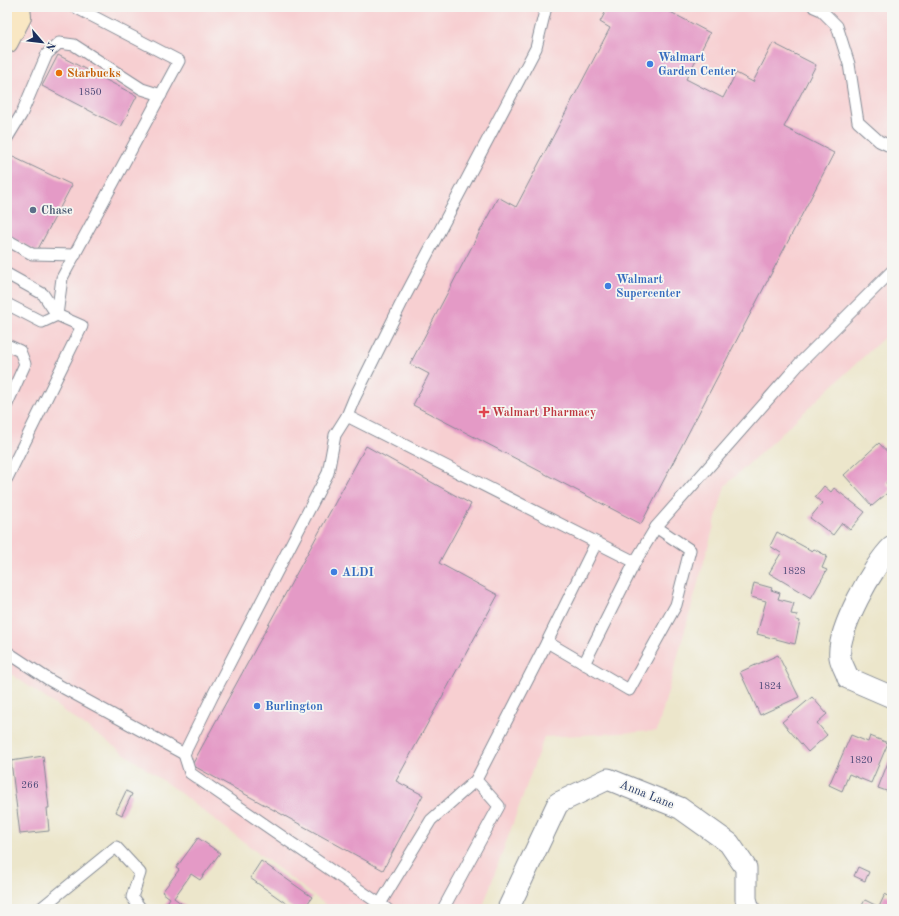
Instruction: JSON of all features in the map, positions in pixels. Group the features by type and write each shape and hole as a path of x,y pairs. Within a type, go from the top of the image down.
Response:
{"street":[{"path":"7,42 20,17 19,7"},
{"path":"892,546 864,586 842,635 840,657 848,678 892,697"},
{"name":"Anna Lane","path":"508,909 558,804 608,779 680,808 729,843 746,868 746,899 749,909"}],"lane":[{"path":"57,315 62,278 179,61 75,7"},
{"path":"546,7 536,48 401,304 354,399 348,416 335,435 328,473 184,754 190,773 384,907 431,820 476,780 596,543"},
{"path":"814,7 821,10 837,26 849,64 858,122 879,141 892,147"},
{"path":"7,138 21,115 47,54 59,44 74,46 142,90 161,95"},
{"path":"7,240 32,254 75,255"},
{"path":"584,664 635,562 656,527 800,363 892,271"},
{"path":"7,274 44,294 57,315 82,326 7,478"},
{"path":"7,304 42,322 57,315"},
{"path":"7,345 20,351 25,364 7,404"},
{"path":"348,416 635,562"},
{"path":"547,642 629,690 676,605 690,550 656,527"},
{"path":"7,652 50,681 184,754"},
{"path":"443,909 499,806 476,780"},
{"path":"40,909 116,847 140,873 132,896 142,909"}],"shaded area":[{"path":"7,7 892,7 892,330 725,486 657,731 544,737 482,909 331,909 176,790 7,671"}],"building":[{"name":"Walmart Supercenter","path":"608,7 661,7 710,33 686,79 723,98 736,73 753,82 773,43 816,65 784,127 834,153 641,524 413,405 429,374 410,364 498,197 516,207 610,28 600,22"},
{"path":"58,55 137,96 121,127 42,86"},
{"name":"Chase","path":"11,156 72,185 37,251 7,235 7,164"},
{"path":"879,443 892,457 892,482 890,479 886,483 892,489 872,506 844,475"},
{"path":"366,446 471,504 439,563 498,595 396,781 423,795 383,870 192,765"},
{"path":"824,486 831,492 834,488 865,512 850,530 842,523 833,535 810,518 822,503 815,497"},
{"path":"777,532 812,551 814,549 827,556 822,568 827,570 811,598 769,573 781,553 770,546"},
{"path":"754,583 772,588 771,590 780,593 778,599 794,603 791,614 797,615 796,620 800,621 795,644 757,634 766,601 751,597"},
{"path":"778,655 799,697 760,715 740,672"},
{"path":"812,697 827,714 817,723 827,735 808,752 782,722"},
{"path":"851,735 868,742 870,736 888,743 871,783 849,774 842,791 829,785"},
{"path":"892,752 892,793 878,788"},
{"path":"43,756 49,808 47,808 49,831 20,834 11,761"},
{"path":"126,791 132,794 122,815 116,812"},
{"path":"198,838 220,853 200,880 191,874 174,898 189,909 163,909 170,898 162,892 179,870 176,868"},
{"path":"261,861 312,897 304,909 294,909 250,878"},
{"path":"858,867 869,872 865,881 854,876"},
{"path":"885,894 892,898 892,909 860,909 865,900 879,907"}],"place":[{"name":"Walmart Garden Center","path":"650,64"},
{"name":"Starbucks","path":"59,73"},
{"name":"Chase","path":"33,210"},
{"name":"Walmart Supercenter","path":"608,286"},
{"name":"Walmart Pharmacy","path":"484,412"},
{"name":"ALDI","path":"334,572"},
{"name":"Burlington","path":"257,706"}]}
